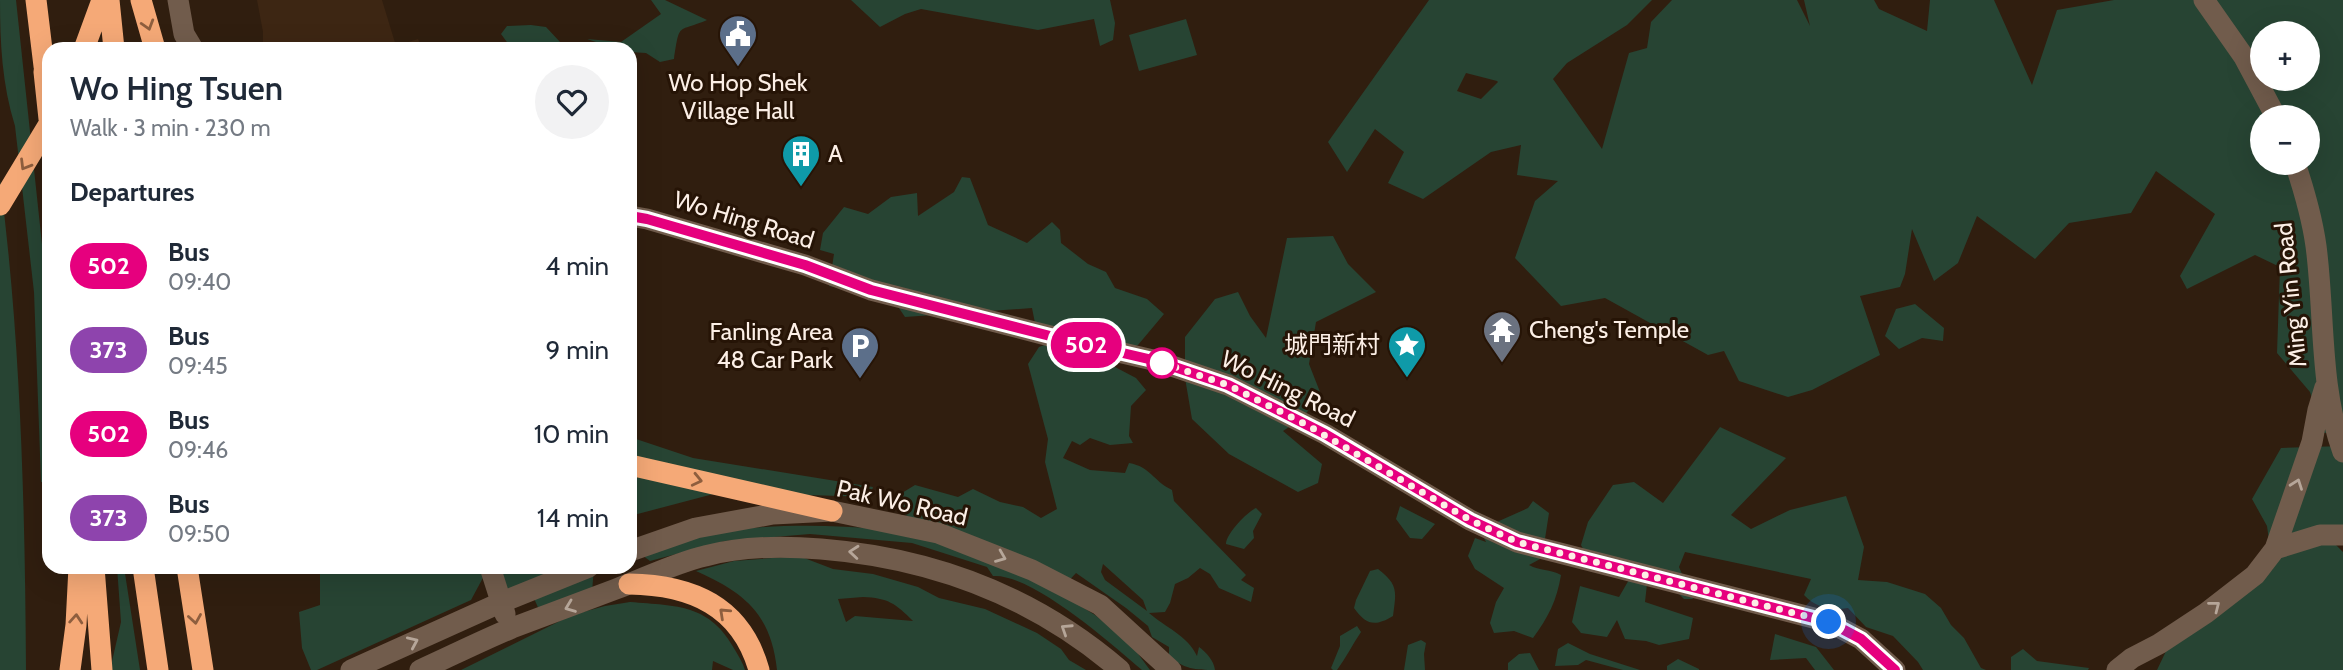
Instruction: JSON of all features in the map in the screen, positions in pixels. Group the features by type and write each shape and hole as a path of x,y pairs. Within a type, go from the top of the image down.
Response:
{"highway":[{"path":"36,0 42,46"},
{"path":"87,42 102,0"},
{"path":"109,0 113,42"},
{"path":"141,0 153,42"},
{"path":"0,205 42,134"},
{"path":"637,467 832,511"},
{"path":"70,670 79,574"},
{"path":"95,574 102,670"},
{"path":"144,574 158,670"},
{"path":"188,574 203,670"},
{"path":"629,584 658,585 683,590 716,604 737,624 750,644 759,670"}],"main road":[{"path":"178,0 188,41"},
{"path":"2204,0 2244,57 2270,105"},
{"name":"Ming Yin Road","path":"2299,175 2307,198 2316,246 2327,382 2332,415 2343,452"},
{"name":"Wo Hing Road","path":"637,217 805,265 871,290 1157,361 1228,385 1325,434 1470,520 1517,542 1829,622 1861,639 1895,670"},
{"name":"Ming Yin Road","path":"2117,670 2206,613 2255,575 2275,549 2312,442 2327,382"},
{"name":"Pak Wo Road","path":"637,549 708,525 773,514 832,511 937,533 1054,580 1100,605 1171,670"},
{"path":"2275,549 2320,535 2343,535"},
{"path":"420,670 510,629 685,562 726,552 793,547 892,557 951,573 1013,598 1072,632 1120,670"},
{"path":"492,574 510,629"},
{"path":"351,670 502,601 571,574"},
{"path":"2148,670 2159,645"}],"shaded area":[{"path":"257,0 382,0 395,42 263,42"}],"green space":[{"path":"0,0 16,0 42,244 42,482 34,292 1,32"},
{"path":"651,0 665,0 707,20 679,33 674,59 660,62 646,53 637,52 637,42 621,42 661,14"},
{"path":"851,0 1110,0 1115,23 1113,40 1100,46 1094,19 1038,30 921,9 880,27"},
{"path":"1429,0 1652,0 1627,25 1567,63 1553,79 1602,149 1629,53 1647,48 1651,22 1672,0 1797,0 1810,26 1804,0 1874,0 1879,9 1927,31 1930,0 1994,0 2032,85 2057,10 2114,0 2343,0 2343,432 2323,433 2310,392 2277,353 2280,267 2255,255 2187,289 2180,276 2215,214 2156,171 2131,213 2069,223 2035,259 1977,216 1958,263 1934,281 1912,229 1905,274 1900,287 1860,296 1880,355 1812,390 1788,397 1739,381 1724,351 1708,355 1605,298 1561,306 1515,258 1535,201 1558,181 1517,175 1521,145 1491,152 1423,199 1388,183 1404,152 1375,129 1347,172 1328,142","holes":["1466,73 1497,81 1498,82 1481,99 1457,91"]},
{"path":"1186,19 1197,55 1139,71 1129,35"},
{"path":"507,26 546,27 560,42 507,42 501,34"},
{"path":"587,39 621,42 596,42"},
{"path":"962,177 970,178 988,225 1027,243 1052,222 1060,230 1061,243 1088,264 1106,272 1115,288 1147,299 1164,314 1138,345 1102,361 1076,352 1035,323 1032,308 905,317 886,289 846,289 829,286 834,254 820,250 823,233 844,207 868,214 891,197 917,193 918,216 954,192"},
{"path":"0,180 17,363 26,670 0,670"},
{"path":"1333,236 1348,264 1376,292 1316,322 1309,364 1320,392 1304,417 1283,431 1322,464 1318,483 1298,492 1229,454 1192,419 1185,378 1185,337 1215,299 1238,292 1250,316 1266,338 1287,238"},
{"path":"1915,304 1944,328 1943,341 1922,338 1899,349 1885,336 1896,309"},
{"path":"1055,341 1057,354 1102,371 1115,367 1136,378 1146,390 1131,406 1129,436 1133,443 1110,445 1090,438 1080,445 1072,441 1063,458 1090,470 1125,473 1129,463 1147,471 1172,490 1174,501 1246,575 1241,580 1254,588 1251,602 1219,588 1210,574 1200,568 1175,584 1165,612 1149,613 1182,637 1197,656 1199,647 1202,649 1215,670 1190,668 1174,660 1169,656 1169,647 1152,637 1148,626 1076,573 1062,588 1053,589 1095,615 1130,643 1150,670 1142,670 1070,612 1028,586 1009,578 993,576 987,567 912,543 810,534 725,541 650,561 642,555 714,533 775,526 836,526 959,536 900,513 897,496 915,485 958,497 973,489 1000,502 1023,507 1041,518 1057,509 1045,462 1048,439 1028,364 1039,347","holes":["1103,564 1143,600 1147,611 1105,580 1101,572"]},
{"path":"1720,427 1786,458 1731,515 1751,529 1790,510 1846,496 1864,547 1858,580 1887,582 1925,594 1941,608 1951,625 1964,638 1981,668 1986,670 1923,670 1893,636 1866,627 1848,608 1825,608 1804,595 1811,579 1685,552 1679,567 1693,599 1684,599 1673,588 1647,584 1645,602 1693,618 1689,639 1659,645 1625,639 1617,620 1607,637 1581,633 1572,622 1580,586 1619,597 1630,578 1594,569 1581,545 1588,522 1613,485 1634,482 1663,503"},
{"path":"637,439 693,458 873,487 870,497 721,492 637,514"},
{"path":"2343,446 2343,526 2328,537 2343,552 2343,670 2157,670 2167,649 2273,569 2267,526 2252,499 2281,448"},
{"path":"1533,501 1549,513 1542,558 1529,565 1561,575 1557,593 1533,638 1514,631 1494,633 1490,623 1496,602 1504,588 1475,569 1468,556 1475,538 1486,542 1482,534 1499,521 1528,508"},
{"path":"1400,506 1435,524 1422,539 1410,538 1396,519"},
{"path":"1256,508 1262,514 1253,531 1254,538 1244,549 1226,544 1238,524"},
{"path":"799,556 833,569 873,574 918,587 939,598 985,609 1037,633 1061,649 1069,660 1086,670 777,670 769,634 753,608 742,597 696,571 734,561","holes":["872,598 891,603 913,621 855,616 846,622 838,599"]},
{"path":"1378,569 1393,585 1393,616 1371,623 1354,608 1370,571"},
{"path":"118,574 125,574 140,670 110,670 121,622"},
{"path":"320,574 485,574 471,600 317,670 311,670 302,648 299,612 320,605"},
{"path":"485,574 593,574 591,605 545,623 532,594 504,590"},
{"path":"630,602 678,607 703,616 725,635 745,670 733,670 713,661 712,670 461,670 572,615"},
{"path":"1357,626 1361,632 1337,670 1333,670 1331,668 1340,646 1340,636"},
{"path":"1775,634 1816,647 1834,670 1815,670 1806,658 1770,660"},
{"path":"1421,640 1426,643 1425,670 1404,670 1408,645"},
{"path":"1568,643 1590,654 1640,670 1623,670 1586,660 1578,665 1555,666 1558,649"},
{"path":"2023,649 2037,661 2089,668 2011,670 2011,657"},
{"path":"1530,653 1539,670 1508,670 1508,663 1519,654"},
{"path":"1678,659 1699,670 1667,670 1667,666"}],"bus line":[{"name":"502","path":"637,217 805,265 871,290 1157,361 1228,385 1325,434 1470,520 1517,542 1829,622 1861,639 1895,670"}],"place":[{"name":"Wo Hop Shek Village Hall","path":"738,68"},
{"name":"A","path":"801,188"},
{"name":"Cheng's Temple","path":"1502,364"},
{"name":"城門新村","path":"1407,379"},
{"name":"Fanling Area 48 Car Park","path":"860,380"}],"route":[{"path":"1162,363 1157,361 1228,385 1325,434 1470,520 1517,542 1829,622"}]}
